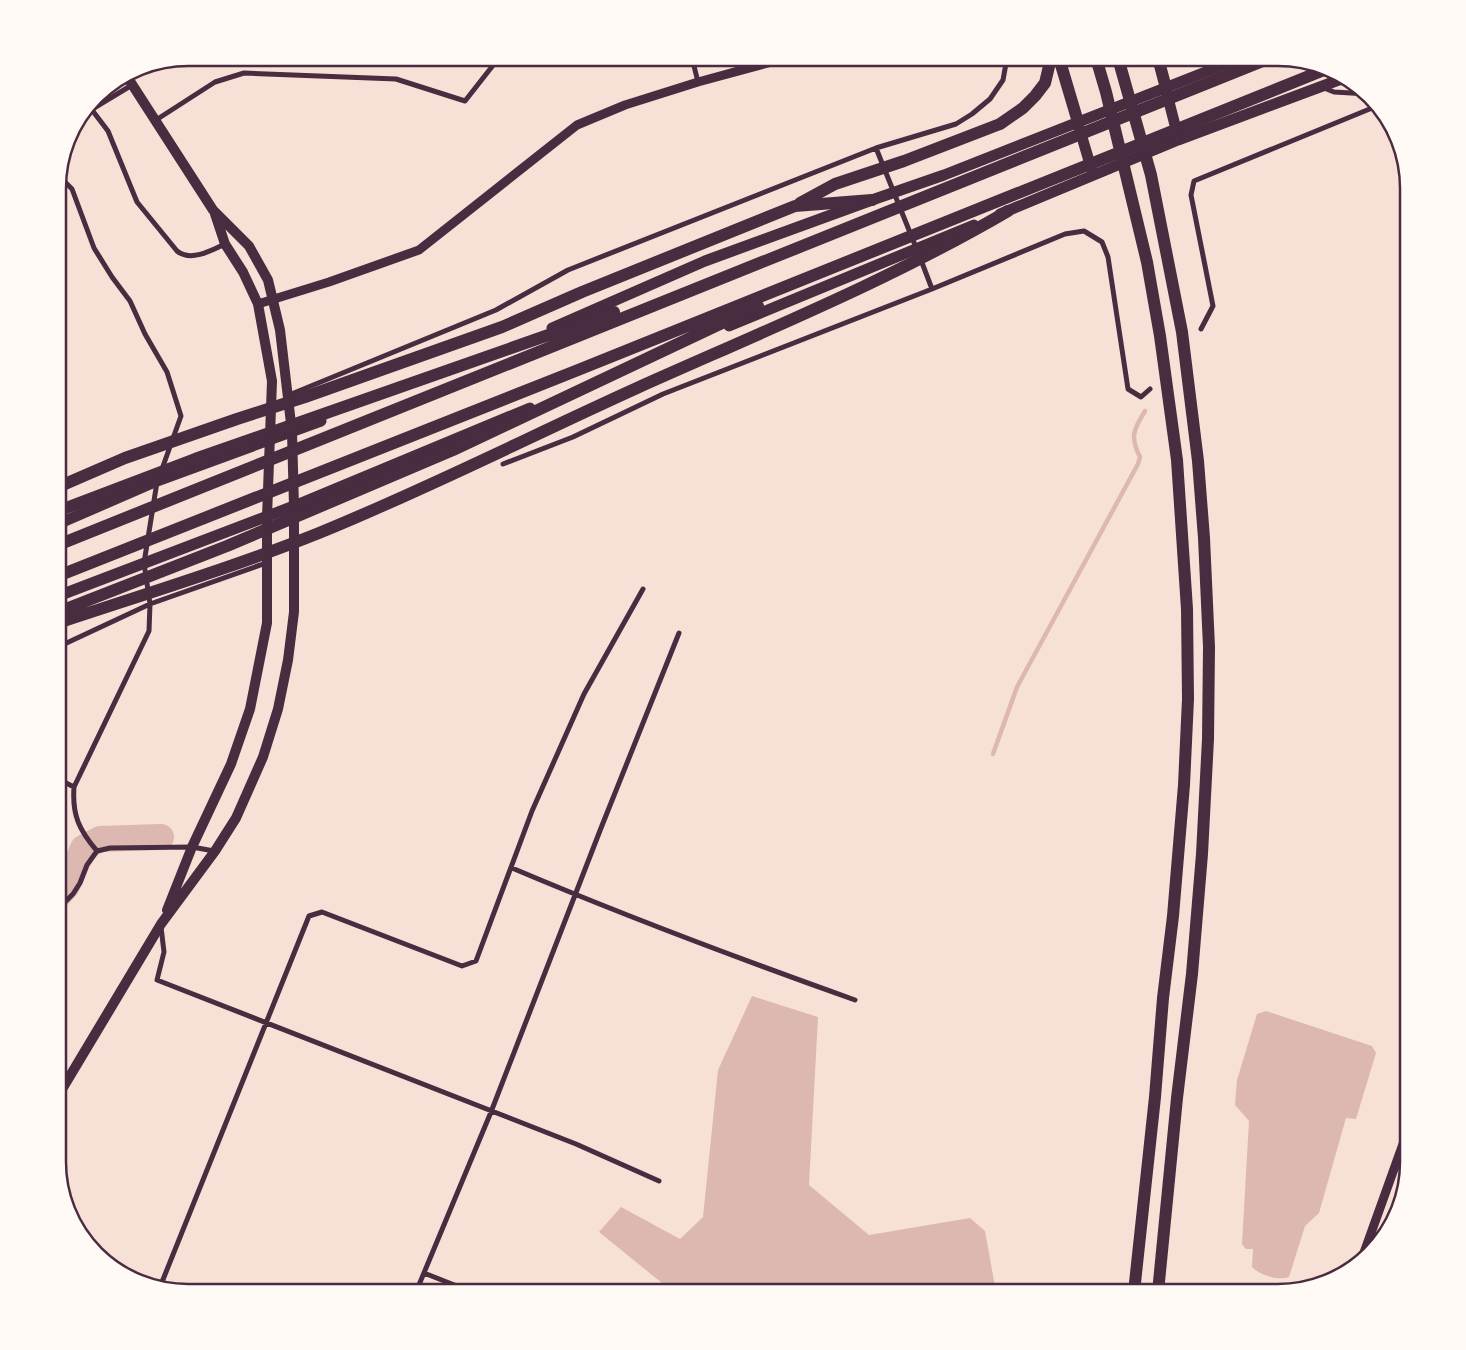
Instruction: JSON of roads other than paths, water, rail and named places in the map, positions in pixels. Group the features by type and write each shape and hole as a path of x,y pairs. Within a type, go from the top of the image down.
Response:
{"highway":[{"path":"67,483 134,454 305,397 502,327 582,292 796,206 835,184 904,161 1000,124 1023,108 1035,96 1045,83 1049,66"},
{"path":"1061,66 1093,175"},
{"path":"1098,66 1147,262 1160,336 1175,443 1187,609 1188,688 1184,785 1173,916 1135,1284"},
{"path":"1120,66 1151,175 1182,332 1191,396 1204,538 1209,647 1208,739 1202,854 1192,974 1177,1098 1159,1284"},
{"path":"1160,66 1178,140"},
{"path":"67,520 158,481 464,368 705,261 944,175 1221,66"},
{"path":"67,541 1250,66"},
{"path":"67,572 578,370 1317,73"},
{"path":"67,593 267,517 1178,140 1336,81"},
{"path":"796,206 872,200"},
{"path":"67,620 278,549 359,516 912,263 966,236 1008,211"},
{"path":"67,608 227,546 454,450 879,248"},
{"path":"67,508 213,452 602,316 728,275"}],"main road":[{"path":"67,1081 161,924 215,851 236,818 262,757 278,708 288,660 294,612 292,432 280,330 268,280 249,246 214,210 130,82"},
{"path":"161,924 192,847 231,764 250,708 267,623 266,563 272,381 258,304 243,272 226,244 214,210"}],"street":[{"path":"156,120 215,82 244,73 396,79 465,101 492,66"},
{"path":"694,66 698,82"},
{"path":"258,304 329,282 419,250 576,126 626,105 757,66"},
{"path":"289,395 496,310 568,270 876,148 956,124 990,99 1003,80 1006,66"},
{"path":"98,106 132,85"},
{"path":"1321,88 1334,92 1354,93"},
{"path":"1201,329 1213,306 1191,195 1194,181 1370,109"},
{"path":"93,112 108,132 137,202 177,251 183,256 187,256 211,251 226,244"},
{"path":"876,148 932,290"},
{"path":"67,184 72,189 94,248 130,301 145,334 167,372 181,416 158,481 144,563 150,604 149,631 74,787 73,802 75,816 86,839 96,849 192,847 215,851"},
{"path":"503,464 573,437 663,394 932,290 1059,237 1084,231 1102,242 1108,257 1128,389 1141,397 1150,389"},
{"path":"67,643 150,604 266,563"},
{"path":"162,1281 309,916 322,912 462,966 476,961 532,811 584,694 643,588"},
{"path":"419,1284 491,1112 679,633"},
{"path":"67,783 74,787"},
{"path":"67,900 80,883 87,864 96,849"},
{"path":"512,868 575,895 745,961 856,1000"},
{"path":"161,924 164,952 157,980 576,1144 658,1180"},
{"path":"1367,1245 1400,1152"},
{"path":"424,1273 452,1284"}],"waterway":[{"path":"993,754 1017,687 1138,464 1140,457 1135,444 1134,434 1145,411"},
{"path":"67,886 83,848 100,839 161,837"}]}
